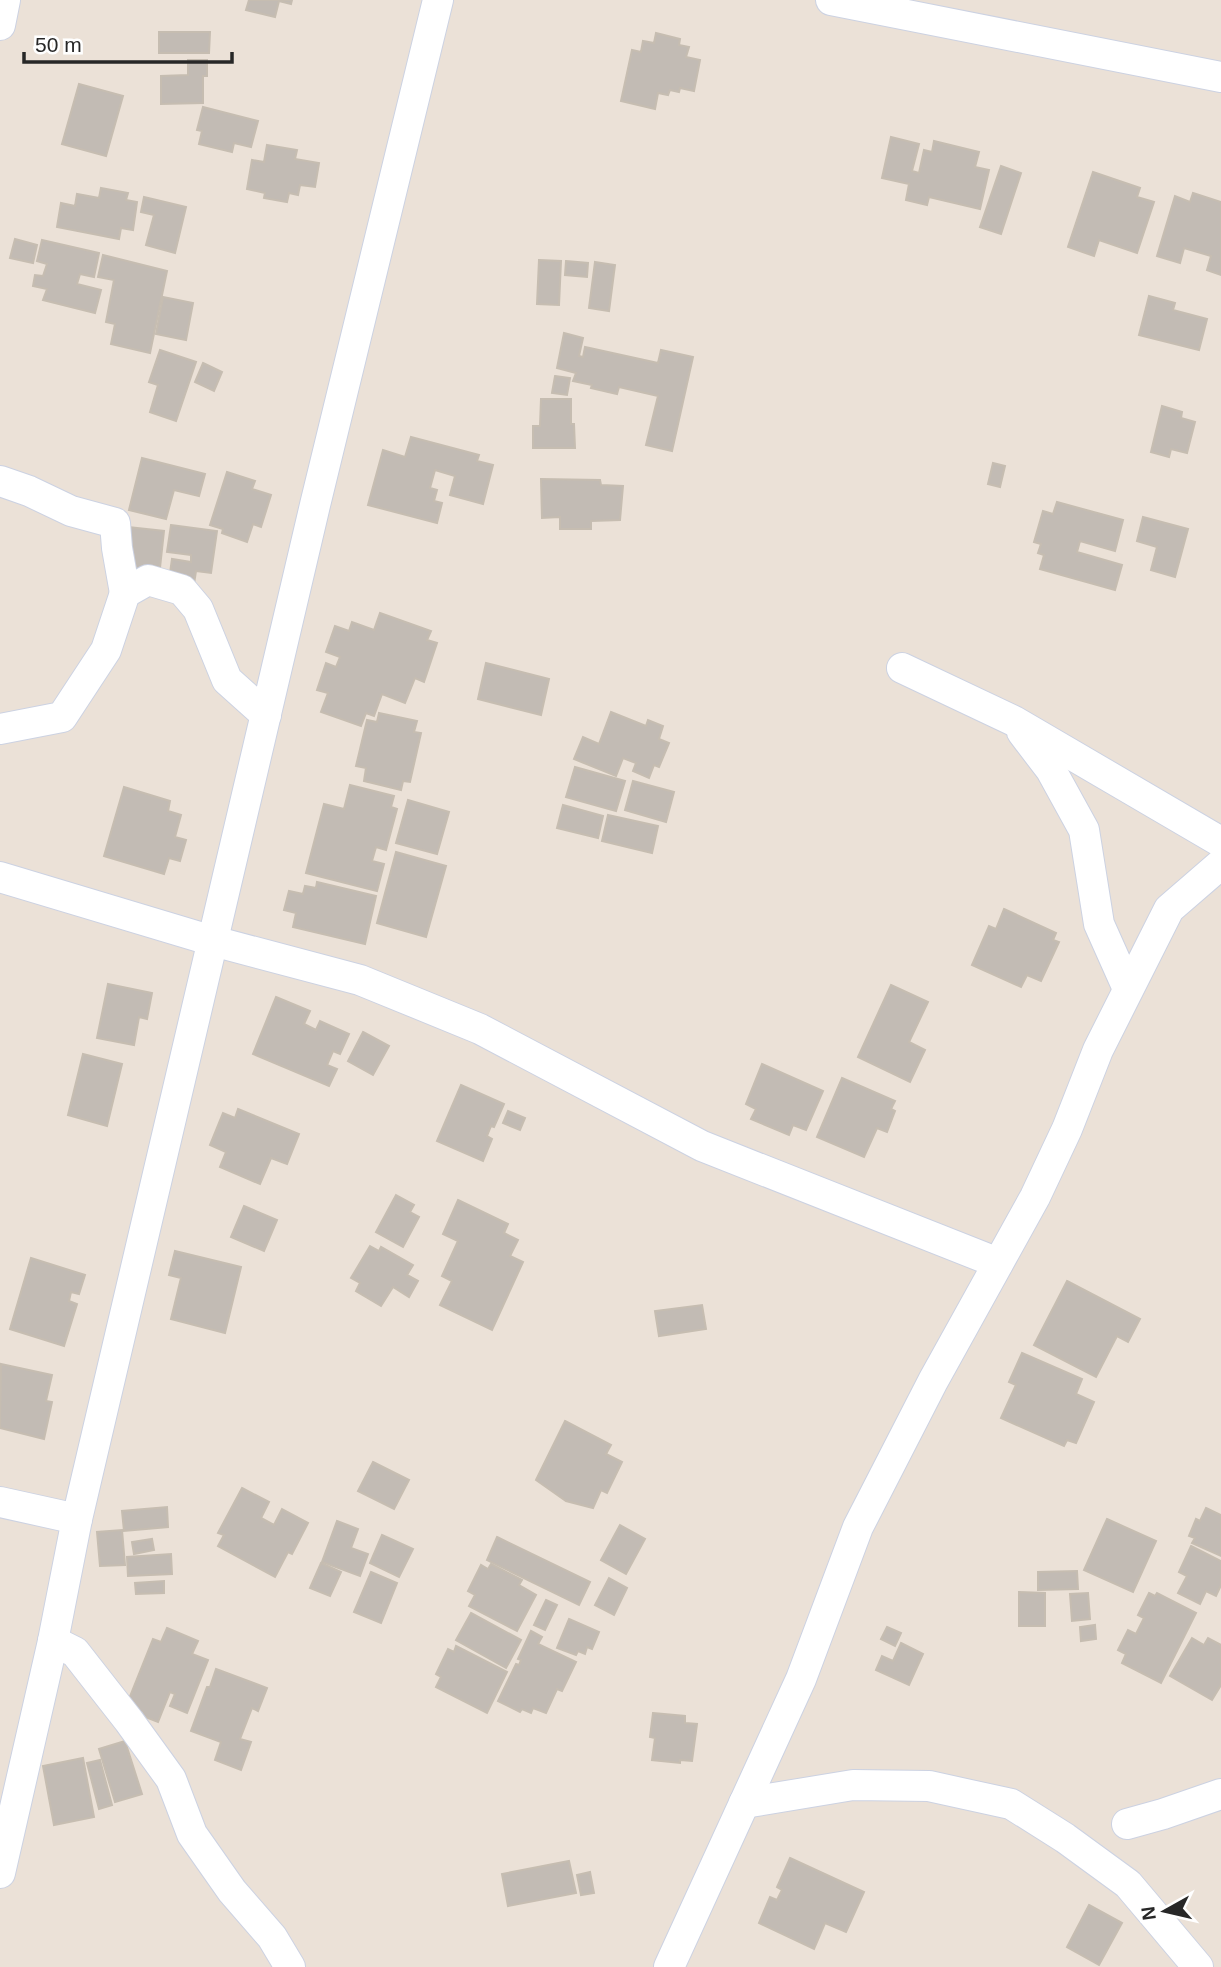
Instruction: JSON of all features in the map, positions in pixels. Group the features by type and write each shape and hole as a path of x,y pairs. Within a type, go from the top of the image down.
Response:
{"street":[{"path":"0,25 5,0"},
{"path":"0,1873 53,1641 77,1519 438,0"},
{"path":"831,0 1221,77"},
{"path":"0,481 71,511 115,523 125,593 106,650 62,717 0,729"},
{"path":"125,593 148,580 182,590 198,610 227,680 266,715"},
{"path":"902,668 1014,722 1221,842"},
{"path":"1014,722 1051,770 1084,830 1099,924 1128,989"},
{"path":"669,1967 800,1679 858,1527 933,1381 1035,1197 1098,1050 1169,908 1221,864"},
{"path":"0,877 213,941 360,980 480,1029 702,1146 998,1263"},
{"path":"0,1502 77,1519"},
{"path":"53,1641 75,1653 129,1721 171,1779 192,1834 232,1891 272,1937 290,1967"},
{"path":"744,1803 853,1785 929,1786 1011,1804 1065,1838 1128,1884 1198,1967"},
{"path":"1127,1824 1221,1794"}],"building":[{"path":"249,0 292,0 291,4 279,1 275,17 246,10"},
{"path":"159,32 210,32 209,53 159,53"},
{"path":"656,33 680,39 679,45 689,47 686,57 700,60 694,91 680,88 679,92 670,90 668,95 658,93 655,109 621,101 632,50 641,52 643,41 654,43"},
{"path":"188,60 207,60 207,76 203,76 203,103 161,104 161,76 188,75"},
{"path":"79,84 123,96 106,156 62,144"},
{"path":"203,107 258,121 251,147 234,143 232,152 199,144 202,131 197,130"},
{"path":"891,137 919,144 912,171 919,173 924,150 932,152 934,141 979,152 975,167 989,170 980,209 929,197 927,205 906,200 909,184 882,178"},
{"path":"267,145 297,150 295,159 319,163 315,187 300,185 298,195 289,193 287,202 264,198 265,193 247,189 252,160 264,162"},
{"path":"1001,166 1021,173 1001,234 980,227"},
{"path":"1093,172 1140,188 1137,197 1154,202 1137,253 1099,240 1094,256 1068,247"},
{"path":"101,188 128,193 126,200 137,202 133,230 121,228 119,239 57,227 61,203 75,206 77,194 99,198"},
{"path":"1193,193 1221,202 1221,275 1207,270 1211,256 1184,248 1180,263 1157,256 1175,196 1190,202"},
{"path":"144,197 186,207 175,253 146,245 154,215 141,212"},
{"path":"15,239 37,245 33,263 10,258"},
{"path":"42,240 99,253 94,277 80,274 77,284 101,290 95,313 43,300 47,289 33,286 35,275 43,276 47,264 37,261"},
{"path":"103,255 167,271 150,353 111,344 115,324 106,322 114,280 98,277"},
{"path":"539,260 561,261 559,305 537,304"},
{"path":"566,261 588,263 587,277 565,275"},
{"path":"595,262 615,265 609,311 589,308"},
{"path":"1149,296 1175,303 1173,310 1207,319 1199,350 1139,335"},
{"path":"163,297 193,303 186,340 156,334"},
{"path":"564,333 583,338 579,356 583,357 585,347 658,363 661,350 693,357 672,451 646,445 658,396 619,387 617,394 591,388 592,385 573,381 576,373 557,368"},
{"path":"160,350 196,362 176,421 150,412 158,385 149,382"},
{"path":"203,363 222,372 214,391 195,382"},
{"path":"555,376 570,378 567,395 552,393"},
{"path":"541,399 571,399 575,448 533,448 533,426 540,426"},
{"path":"1162,406 1182,412 1181,418 1195,422 1187,453 1171,449 1169,457 1151,452"},
{"path":"411,437 479,455 477,461 493,465 483,504 450,495 455,476 435,470 430,488 437,490 434,501 442,503 437,523 368,505 383,450 405,457"},
{"path":"142,458 205,474 199,496 174,490 166,519 129,510"},
{"path":"993,463 1005,466 1000,487 988,484"},
{"path":"227,472 255,481 252,489 271,495 261,527 253,524 247,542 222,533 223,529 210,525"},
{"path":"541,479 600,480 601,485 623,486 620,520 591,521 591,529 560,529 560,517 542,518"},
{"path":"1057,502 1123,520 1115,551 1080,541 1077,552 1122,565 1115,590 1040,569 1044,555 1038,553 1041,544 1034,542 1043,511 1053,514"},
{"path":"1143,517 1188,529 1175,577 1151,570 1157,547 1137,541"},
{"path":"171,525 217,531 211,573 196,571 194,584 169,580 172,559 191,562 191,555 167,552"},
{"path":"128,527 164,531 159,577 124,574"},
{"path":"380,613 431,631 427,640 437,643 424,682 415,678 405,703 382,694 374,716 366,713 361,726 321,712 328,693 317,690 326,663 336,667 340,657 326,652 335,626 349,631 352,622 374,630"},
{"path":"486,663 549,679 541,715 478,699"},
{"path":"611,712 646,726 648,720 663,726 659,739 669,743 659,767 654,765 649,778 633,771 636,763 623,758 616,776 574,759 583,737 599,744"},
{"path":"379,713 417,721 414,732 421,733 410,782 403,781 401,790 364,781 366,768 356,766 367,720 377,722"},
{"path":"575,767 625,781 616,811 566,797"},
{"path":"633,781 674,792 666,822 625,810"},
{"path":"350,785 394,796 391,807 397,809 386,850 376,847 372,861 384,864 377,891 306,873 324,804 344,809"},
{"path":"124,787 170,801 168,811 181,815 175,837 186,840 180,861 169,858 164,874 104,856"},
{"path":"408,800 449,812 437,854 396,843"},
{"path":"563,805 603,816 598,838 557,828"},
{"path":"608,815 658,826 652,853 602,841"},
{"path":"396,852 446,866 426,937 377,923"},
{"path":"317,882 376,896 365,944 293,927 296,913 284,910 289,891 303,894 305,886 316,888"},
{"path":"1004,909 1056,933 1053,940 1059,942 1041,981 1027,975 1021,987 972,965 989,926 996,929"},
{"path":"108,984 152,993 147,1019 139,1017 134,1045 97,1038"},
{"path":"891,985 928,1002 909,1042 925,1050 910,1082 858,1057"},
{"path":"276,997 310,1011 304,1024 316,1030 320,1021 349,1034 340,1054 333,1051 327,1065 337,1069 329,1086 253,1054"},
{"path":"363,1032 389,1046 373,1075 348,1061"},
{"path":"83,1054 122,1064 107,1126 68,1115"},
{"path":"762,1064 823,1091 806,1130 793,1125 789,1135 751,1119 756,1109 746,1104"},
{"path":"842,1078 895,1101 891,1109 895,1111 887,1132 877,1128 864,1157 817,1137"},
{"path":"461,1085 504,1104 487,1136 492,1139 483,1161 437,1141"},
{"path":"238,1109 299,1134 287,1164 271,1158 260,1184 220,1167 226,1152 210,1145 223,1113 235,1118"},
{"path":"508,1111 525,1118 520,1130 503,1123"},
{"path":"396,1195 414,1205 410,1212 419,1217 403,1247 376,1232"},
{"path":"458,1200 508,1224 504,1233 518,1240 510,1256 523,1262 492,1330 440,1305 452,1281 442,1276 458,1241 443,1234"},
{"path":"244,1206 277,1220 264,1251 231,1237"},
{"path":"370,1246 379,1251 381,1247 413,1265 407,1275 418,1281 409,1297 393,1287 381,1306 356,1291 360,1283 351,1278"},
{"path":"175,1251 241,1267 225,1333 171,1319 181,1278 169,1275"},
{"path":"31,1258 85,1275 79,1294 71,1292 69,1301 77,1304 64,1346 10,1329"},
{"path":"1067,1281 1140,1319 1128,1342 1117,1336 1096,1377 1034,1345"},
{"path":"702,1305 706,1329 659,1336 655,1311"},
{"path":"1022,1353 1082,1379 1076,1394 1094,1402 1076,1443 1067,1440 1064,1446 1001,1418 1016,1385 1009,1382"},
{"path":"1,1364 52,1375 46,1401 52,1402 44,1439 0,1428"},
{"path":"565,1421 611,1445 606,1454 622,1462 607,1493 601,1490 593,1508 566,1501 536,1480"},
{"path":"373,1462 409,1480 394,1509 358,1491"},
{"path":"242,1488 269,1502 261,1518 274,1525 282,1509 308,1523 292,1554 288,1552 275,1577 218,1546 224,1535 218,1533"},
{"path":"167,1507 168,1527 124,1531 122,1511"},
{"path":"1206,1508 1221,1515 1221,1556 1192,1543 1195,1538 1189,1536 1196,1519 1200,1521"},
{"path":"1107,1519 1156,1541 1133,1592 1084,1570"},
{"path":"337,1521 358,1529 351,1548 368,1554 360,1576 322,1562"},
{"path":"620,1525 645,1539 626,1574 601,1560"},
{"path":"122,1530 125,1565 100,1566 97,1532"},
{"path":"382,1535 413,1549 399,1577 370,1563"},
{"path":"497,1537 590,1582 579,1605 487,1560"},
{"path":"152,1539 154,1550 134,1554 132,1542"},
{"path":"1191,1546 1221,1561 1221,1585 1216,1596 1206,1591 1200,1604 1178,1593 1187,1576 1179,1572"},
{"path":"171,1554 172,1574 128,1576 127,1557"},
{"path":"321,1563 341,1572 330,1596 310,1588"},
{"path":"491,1564 522,1580 519,1585 536,1595 517,1631 469,1606 475,1595 468,1591 481,1565 488,1569"},
{"path":"1077,1571 1078,1589 1038,1590 1038,1572"},
{"path":"371,1572 397,1583 381,1623 354,1612"},
{"path":"609,1578 627,1588 614,1615 595,1605"},
{"path":"164,1581 164,1593 136,1594 135,1583"},
{"path":"1019,1592 1045,1593 1045,1626 1019,1626"},
{"path":"1088,1593 1090,1619 1072,1621 1070,1594"},
{"path":"1149,1593 1155,1596 1157,1593 1196,1613 1161,1683 1122,1663 1126,1654 1118,1650 1128,1630 1136,1634 1144,1618 1138,1615"},
{"path":"546,1600 557,1605 545,1630 534,1625"},
{"path":"471,1613 521,1640 506,1668 456,1640"},
{"path":"569,1619 599,1632 592,1649 587,1647 585,1654 578,1651 576,1655 557,1648"},
{"path":"1095,1625 1096,1639 1081,1641 1080,1627"},
{"path":"887,1627 901,1633 895,1646 881,1639"},
{"path":"167,1628 198,1641 192,1654 208,1660 187,1713 170,1706 175,1694 170,1692 158,1722 125,1709 153,1639 161,1642"},
{"path":"531,1631 542,1637 538,1644 576,1662 562,1691 557,1689 546,1713 533,1708 531,1713 522,1709 520,1712 498,1701 516,1664 519,1665 521,1660 518,1659"},
{"path":"1192,1638 1204,1645 1208,1638 1221,1645 1221,1685 1212,1700 1170,1676"},
{"path":"901,1643 923,1654 909,1685 876,1670 882,1656 893,1661"},
{"path":"456,1646 507,1672 487,1713 436,1687 441,1677 436,1674 448,1649 454,1652"},
{"path":"216,1669 267,1688 258,1711 252,1708 240,1739 251,1742 241,1770 215,1760 221,1742 191,1731"},
{"path":"653,1713 685,1716 685,1723 697,1724 692,1761 680,1760 680,1763 652,1760 655,1738 650,1737"},
{"path":"125,1741 142,1794 115,1802 99,1749"},
{"path":"83,1758 94,1817 54,1825 43,1766"},
{"path":"100,1760 112,1805 99,1809 87,1763"},
{"path":"790,1858 864,1892 846,1932 825,1923 814,1949 759,1923 770,1897 777,1900 782,1890 777,1887"},
{"path":"569,1861 576,1893 508,1906 502,1874"},
{"path":"590,1872 594,1893 581,1895 577,1875"},
{"path":"1089,1905 1122,1923 1099,1965 1067,1947"}]}
